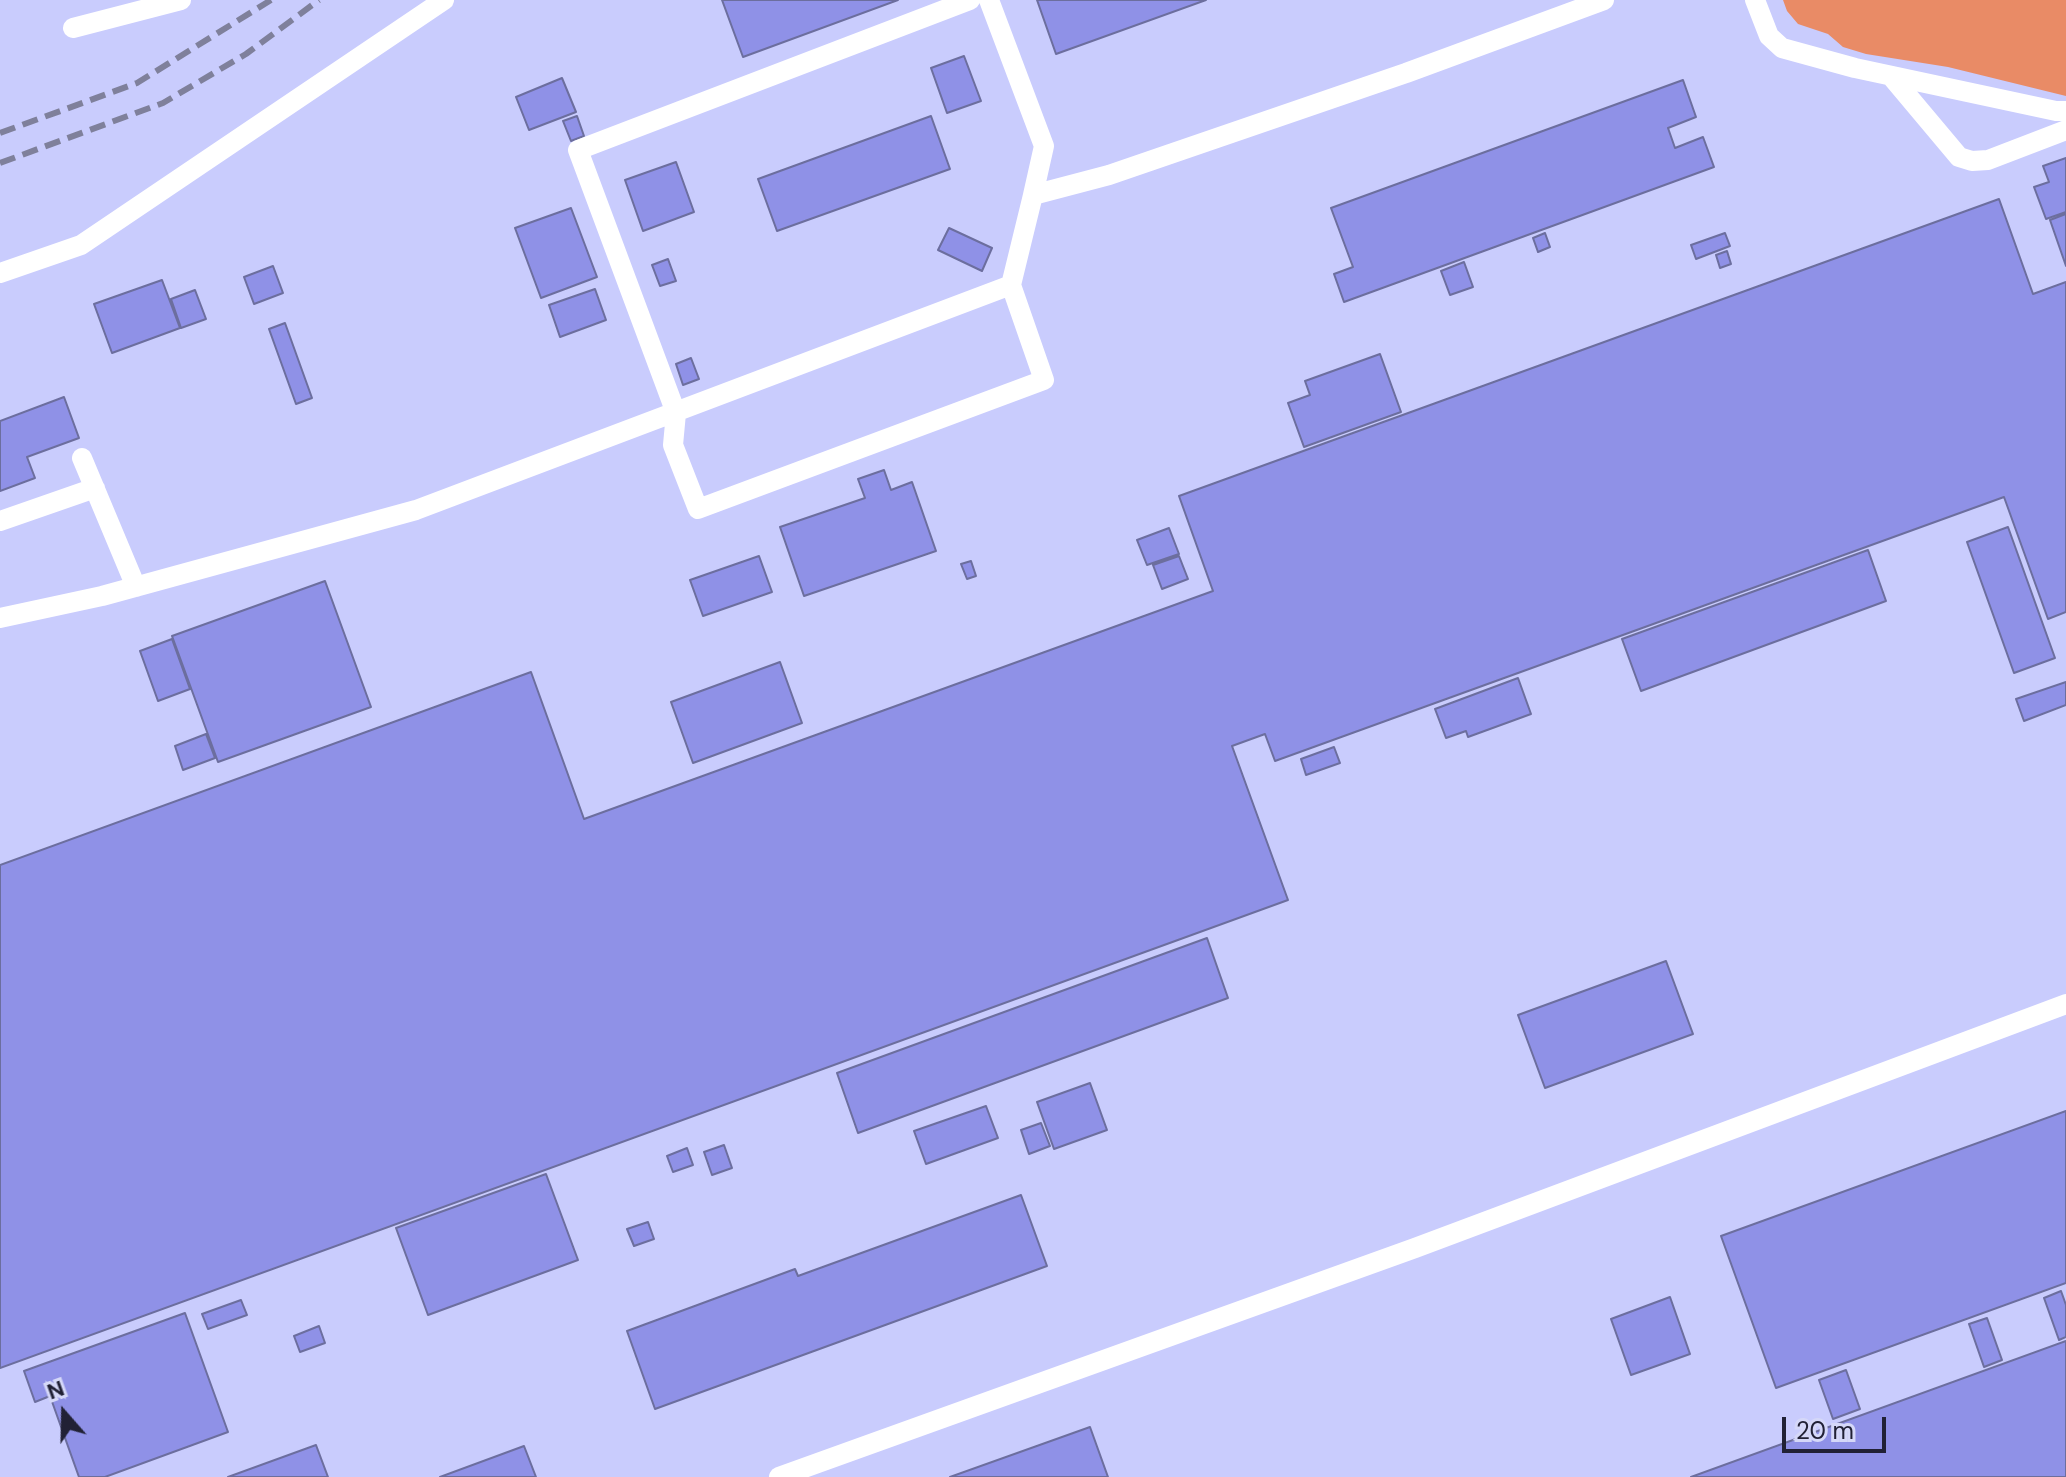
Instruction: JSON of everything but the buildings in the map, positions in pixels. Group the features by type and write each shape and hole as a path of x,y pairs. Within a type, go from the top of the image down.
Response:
{"lane":[{"path":"73,28 181,0"},
{"path":"0,273 81,245 444,0"},
{"path":"970,0 578,150 676,413 673,445 698,509 1044,380 1011,285 1044,146 989,0"},
{"path":"1033,195 1139,165 1406,73 1604,0"},
{"path":"1755,0 1769,36 1782,48 1891,76 2066,111"},
{"path":"1891,76 1959,157 1972,161 1988,160 2066,130"},
{"path":"0,618 136,587 416,510 1011,285"},
{"path":"82,458 136,587"},
{"path":"0,521 95,488"},
{"path":"779,1477 1415,1248 2066,1004"}],"shaded area":[{"path":"0,0 2066,0 2066,1477 0,1477"},
{"path":"1783,0 2066,0 2066,96 1948,67 1866,54 1843,47 1828,34 1798,24 1787,11"}],"railway":[{"path":"0,133 137,83 271,0"},
{"path":"0,163 163,103 246,54 319,0"}]}
